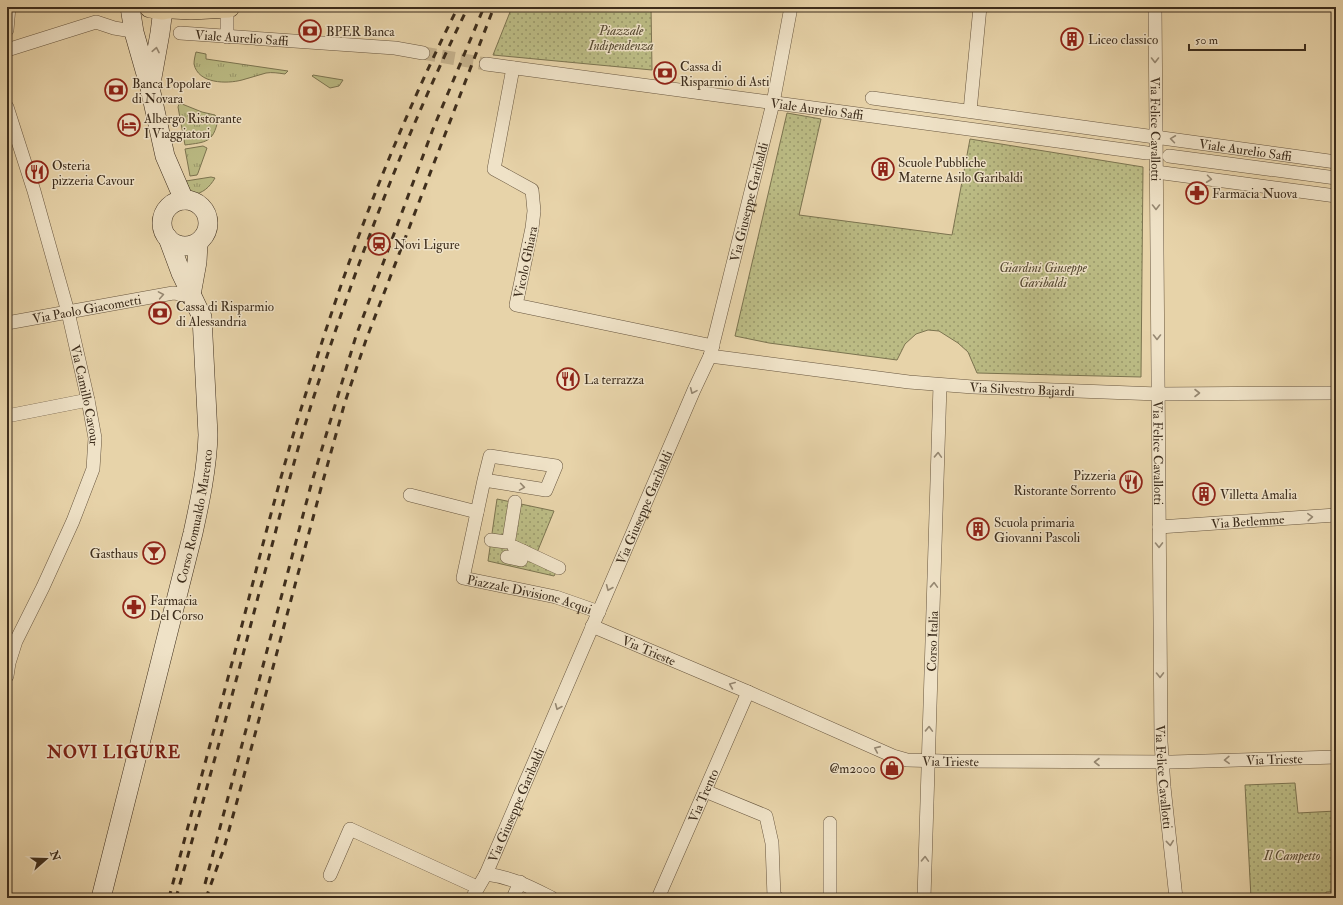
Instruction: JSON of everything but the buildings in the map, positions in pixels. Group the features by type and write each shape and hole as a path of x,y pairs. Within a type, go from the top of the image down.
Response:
{"main road":[{"path":"130,7 134,32 150,88 165,156 184,200"},
{"path":"150,88 165,8 228,12"},
{"path":"165,156 166,211 162,225 164,232 174,244 182,246 190,246 198,243 203,238 207,231 208,224 204,209 200,206 184,200 174,204 166,211"},
{"name":"Corso Romualdo Marenco","path":"101,898 202,494 207,450 208,435 202,317 191,295 168,238"},
{"path":"191,295 197,262 198,243"}],"street":[{"path":"7,30 9,7"},
{"name":"Via Giuseppe Garibaldi","path":"474,893 486,874 711,351 773,103 791,7"},
{"path":"970,111 980,7"},
{"name":"Via Felice Cavallotti","path":"1155,7 1162,762 1176,898"},
{"path":"227,37 228,12"},
{"path":"7,50 96,22 126,30"},
{"name":"Viale Aurelio Saffi","path":"180,34 395,48 423,53"},
{"name":"Viale Aurelio Saffi","path":"486,64 1147,153"},
{"name":"Vicolo Ghiara","path":"513,68 494,169 532,190 534,211 532,228 516,305 711,351"},
{"name":"Viale Aurelio Saffi","path":"872,98 1336,162"},
{"name":"Via Camillo Cavour","path":"7,107 34,191 68,312 88,400 94,438 93,469 67,534 43,587 12,641 7,676"},
{"name":"Viale Aurelio Saffi","path":"1169,156 1336,178"},
{"path":"1156,172 1336,196"},
{"name":"Via Paolo Giacometti","path":"7,323 173,293 191,295"},
{"name":"Via Silvestro Bajardi","path":"711,351 940,385 1158,394 1336,393"},
{"name":"Corso Italia","path":"924,898 940,385"},
{"path":"7,416 88,400"},
{"name":"Piazzale Divisione Acqui","path":"484,480 546,490 556,466 490,456 484,480 463,578 556,597 599,612"},
{"path":"410,495 477,512"},
{"path":"512,551 515,502"},
{"name":"Via Betlemme","path":"1159,527 1336,515"},
{"path":"491,540 512,551 557,570"},
{"name":"Via Trieste","path":"592,626 748,692 893,756 907,760 1162,762 1336,757"},
{"name":"Via Trento","path":"658,898 748,692"},
{"path":"705,791 766,816 772,843 775,898"},
{"path":"830,823 830,898"},
{"path":"330,875 350,829 474,893"},
{"path":"486,874 501,876 520,882 552,898"},
{"path":"513,898 520,882"}],"green space":[{"name":"Piazzale Indipendenza","path":"512,7 651,7 652,70 493,55"},
{"path":"196,52 206,54 206,59 288,71 285,74 266,73 229,82 214,81 201,76 197,71 194,64"},
{"path":"312,76 343,80 339,86 330,88"},
{"path":"179,104 215,115 218,120 216,128 208,140 185,145 178,107"},
{"name":"Giardini Giuseppe Garibaldi","path":"787,113 821,119 799,215 952,235 970,139 1143,167 1141,377 977,373 968,352 958,343 939,331 928,330 916,334 905,344 897,360 769,343 735,336"},
{"path":"203,146 207,148 198,173 197,175 190,176 185,149"},
{"path":"211,177 215,178 208,187 199,193 192,195 186,181"},
{"path":"497,499 554,511 536,555 560,566 554,576 488,561"},
{"name":"Il Campetto","path":"1295,783 1298,813 1336,811 1336,891 1326,892 1326,898 1251,898 1245,785"}],"tunnel":[{"path":"423,53 486,64"}],"railway":[{"path":"169,898 280,479 321,344 355,245 393,148 435,53 458,7"},
{"path":"176,898 292,469 331,344 384,197 424,101 468,7"},
{"path":"205,884 311,485 356,336 433,129 484,7"},
{"path":"206,898 224,848 345,402 366,340 494,7"}],"place":[{"name":"BPER Banca","path":"310,31"},
{"name":"Liceo classico","path":"1072,39"},
{"name":"Cassa di Risparmio di Asti","path":"665,73"},
{"name":"Banca Popolare di Novara","path":"116,90"},
{"name":"Albergo Ristorante I Viaggiatori","path":"129,125"},
{"name":"Scuole Pubbliche Materne Asilo Garibaldi","path":"883,169"},
{"name":"Osteria pizzeria Cavour","path":"37,172"},
{"name":"Farmacia Nuova","path":"1197,193"},
{"name":"Novi Ligure","path":"379,244"},
{"name":"Cassa di Risparmio di Alessandria","path":"160,313"},
{"name":"La terrazza","path":"568,379"},
{"name":"Pizzeria Ristorante Sorrento","path":"1131,482"},
{"name":"Villetta Amalia","path":"1204,494"},
{"name":"Scuola primaria Giovanni Pascoli","path":"978,529"},
{"name":"Gasthaus","path":"154,553"},
{"name":"Farmacia Del Corso","path":"134,607"},
{"name":"@m2000","path":"892,768"}],"district":[{"name":"NOVI LIGURE","path":"114,752"}]}
